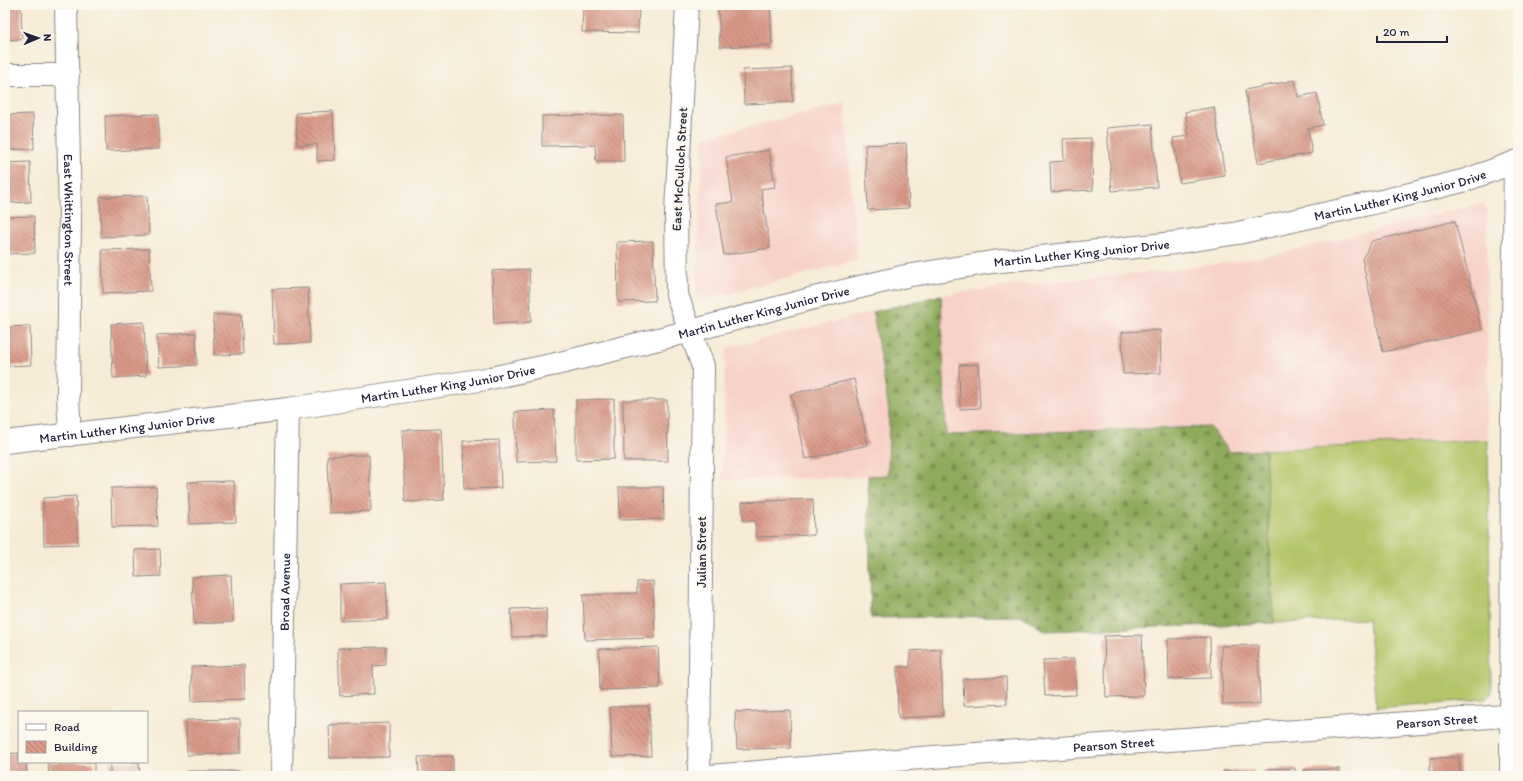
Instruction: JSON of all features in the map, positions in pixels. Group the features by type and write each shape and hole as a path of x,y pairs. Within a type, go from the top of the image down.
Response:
{"street":[{"name":"East Whittington Street","path":"66,5 70,220 68,397 70,435"},
{"name":"East McCulloch Street","path":"688,5 676,211 676,287 677,295 691,331"},
{"path":"5,75 68,75"},
{"path":"1511,776 1515,715 1512,412 1517,161"},
{"name":"Martin Luther King Junior Drive","path":"5,442 288,409 486,379 556,364 691,331 810,299 929,271 992,262 1174,243 1246,232 1466,180 1517,161"},
{"name":"Julian Street","path":"691,331 703,366 699,776"},
{"name":"Broad Avenue","path":"281,776 288,409"},
{"name":"Pearson Street","path":"710,776 920,758 1515,715"}],"shaded area":[{"path":"845,103 857,260 704,300 696,295 703,138"},
{"path":"1482,203 1487,208 1488,440 1230,452 1210,427 946,435 941,295 1011,286 1191,268 1271,256"},
{"path":"873,312 889,411 888,476 722,480 725,361 727,348"}],"green space":[{"path":"941,295 946,435 1210,427 1230,452 1265,450 1274,623 1045,631 1022,616 871,618 868,476 888,475 889,411 873,312"},
{"path":"1488,440 1491,694 1486,699 1376,708 1368,619 1274,623 1265,450"}],"building":[{"path":"5,5 21,5 22,39 5,40"},
{"path":"583,5 639,5 638,33 582,32"},
{"path":"718,5 770,5 772,45 720,47"},
{"path":"792,68 793,102 744,104 743,70"},
{"path":"1295,80 1298,97 1317,93 1323,125 1308,128 1312,153 1258,163 1245,90"},
{"path":"1214,107 1225,176 1180,183 1173,138 1189,136 1185,112"},
{"path":"333,111 335,160 317,161 317,144 297,145 296,113"},
{"path":"33,114 34,149 5,150 5,115"},
{"path":"158,114 159,149 106,151 105,116"},
{"path":"623,115 624,161 596,161 595,145 542,146 542,116"},
{"path":"1152,124 1157,187 1112,191 1107,128"},
{"path":"1091,138 1093,190 1051,192 1050,162 1064,161 1063,139"},
{"path":"906,143 909,208 868,210 865,145"},
{"path":"769,150 775,187 761,189 770,248 724,255 716,204 733,202 726,157"},
{"path":"30,162 31,202 5,203 5,163"},
{"path":"147,196 149,235 101,237 100,197"},
{"path":"34,216 35,253 5,254 5,217"},
{"path":"1455,221 1482,330 1383,352 1362,259 1372,241"},
{"path":"653,241 655,301 618,302 617,242"},
{"path":"149,249 151,291 103,293 102,250"},
{"path":"529,269 531,322 494,324 492,271"},
{"path":"308,288 310,343 274,344 272,289"},
{"path":"241,314 243,354 214,355 213,315"},
{"path":"144,322 146,376 113,378 111,324"},
{"path":"30,326 31,365 5,366 5,327"},
{"path":"1160,330 1161,373 1123,374 1122,332"},
{"path":"196,333 197,365 159,367 157,335"},
{"path":"978,364 980,408 960,409 959,365"},
{"path":"854,379 868,445 805,459 791,394"},
{"path":"614,399 614,459 576,460 576,400"},
{"path":"623,400 667,400 668,461 624,461"},
{"path":"554,410 556,461 516,462 515,412"},
{"path":"441,429 444,500 405,502 402,430"},
{"path":"499,440 501,488 464,489 463,441"},
{"path":"369,455 371,511 329,513 327,456"},
{"path":"234,481 236,522 190,524 188,482"},
{"path":"156,487 158,526 112,527 111,488"},
{"path":"619,487 663,487 664,519 620,520"},
{"path":"76,496 78,544 44,545 43,498"},
{"path":"813,499 814,535 756,537 755,521 743,521 742,502"},
{"path":"160,549 161,576 136,577 135,550"},
{"path":"231,575 233,622 194,624 192,577"},
{"path":"653,581 655,638 585,640 583,595 637,593 637,582"},
{"path":"386,582 388,619 340,621 340,584"},
{"path":"546,608 547,636 512,637 511,609"},
{"path":"1142,635 1144,696 1106,697 1104,636"},
{"path":"1210,637 1211,678 1169,679 1168,639"},
{"path":"1258,645 1260,704 1223,705 1221,646"},
{"path":"386,647 386,665 373,666 374,694 340,696 338,648"},
{"path":"658,647 660,688 600,690 599,649"},
{"path":"941,649 943,716 898,718 897,667 910,667 910,651"},
{"path":"1074,659 1076,695 1045,696 1043,660"},
{"path":"244,665 245,699 192,701 191,667"},
{"path":"1006,677 1007,704 964,706 963,679"},
{"path":"649,706 651,756 612,757 610,707"},
{"path":"790,710 791,748 737,749 735,712"},
{"path":"240,719 241,753 187,755 186,720"},
{"path":"389,723 389,757 330,758 329,725"},
{"path":"18,753 18,763 26,763 27,776 5,776 5,754"},
{"path":"453,756 453,776 419,776 418,757"},
{"path":"1459,757 1460,776 1430,776 1430,758"},
{"path":"48,763 94,763 94,776 49,776"},
{"path":"110,763 139,763 140,776 110,776"},
{"path":"1295,768 1295,776 1267,776 1266,769"},
{"path":"1339,769 1339,776 1304,776 1304,770"},
{"path":"1254,770 1255,776 1224,776 1223,771"},
{"path":"186,771 240,771 240,776 186,776"}]}
